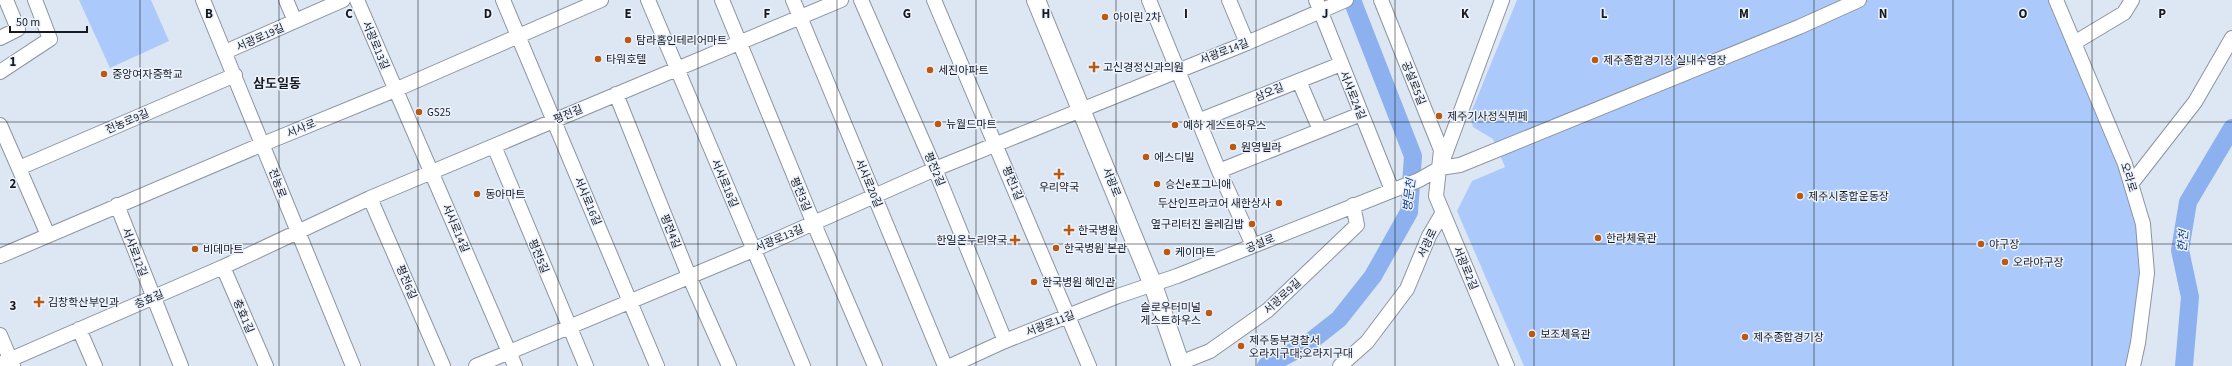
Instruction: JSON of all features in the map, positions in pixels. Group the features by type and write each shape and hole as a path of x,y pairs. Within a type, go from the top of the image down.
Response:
{"main road":[{"name":"서광로","path":"1036,0 1083,110 1153,285 1180,365"}],"street":[{"path":"0,38 18,29 6,0"},
{"path":"0,72 50,39 34,0"},
{"name":"전농로","path":"203,0 353,366"},
{"name":"서광로19길","path":"286,0 295,21"},
{"name":"서광로19길","path":"225,52 343,0"},
{"name":"서광로13길","path":"357,0 395,90"},
{"name":"서사로16길","path":"503,0 657,366"},
{"name":"서사로","path":"0,256 117,205 395,90 601,0"},
{"name":"서사로18길","path":"648,0 803,366"},
{"name":"평전3길","path":"722,0 738,44 876,366"},
{"name":"서사로20길","path":"792,0 945,366"},
{"name":"평전길","path":"297,231 370,198 841,0"},
{"name":"평전2길","path":"861,0 935,169 1005,341"},
{"name":"평전1길","path":"934,0 997,144 1089,366"},
{"path":"1149,0 1219,171 1253,245"},
{"path":"1229,0 1247,43"},
{"name":"서광로14길","path":"1083,110 1177,70 1247,43 1321,7 1346,0"},
{"name":"공설로5길","path":"1381,0 1442,150 1440,168"},
{"path":"1502,0 1440,168 1460,165 1799,27 1859,0"},
{"name":"오라로","path":"2056,0 2126,164 2143,224 2147,273 2133,366"},
{"path":"2074,43 2124,13 2132,0"},
{"name":"서사로24길","path":"1321,7 1341,64 1392,190"},
{"path":"2131,184 2195,102 2232,38"},
{"name":"삼오길","path":"1198,121 1341,64"},
{"name":"전농로9길","path":"19,168 235,75"},
{"path":"1299,81 1320,130"},
{"name":"서사로14길","path":"395,90 433,172 515,366"},
{"name":"평전4길","path":"616,94 690,276 729,366"},
{"name":"서광로13길","path":"476,366 509,353 568,326 814,224 935,169 1059,117 1083,110"},
{"path":"1219,171 1361,114"},
{"path":"0,125 6,154 19,168 48,235"},
{"name":"평전5길","path":"494,146 586,366"},
{"name":"공설로","path":"1153,285 1419,180 1440,168"},
{"name":"서광로2길","path":"1440,168 1436,196 1442,214 1507,366"},
{"name":"평전6길","path":"370,198 443,366"},
{"name":"서광로9길","path":"1180,365 1210,351 1268,310 1357,225 1360,203"},
{"name":"서사로12길","path":"117,205 152,298 181,366"},
{"name":"서광로","path":"1340,366 1367,342 1407,289 1429,236 1442,214"},
{"name":"충효길","path":"8,363 79,329 223,267 297,231"},
{"name":"충효1길","path":"223,267 266,366"},
{"name":"서광로11길","path":"950,366 1005,341 1118,296 1153,285"},
{"path":"79,329 95,366"},
{"path":"0,335 8,363"}],"shaded area":[{"path":"79,0 151,0 169,41 110,68"},
{"name":"제주시종합운동장","path":"1517,0 2054,0 2128,172 2147,273 2133,366 1524,366 1457,211 1472,181 1505,167 1493,139 1473,127 1470,115"}],"waterway":[{"name":"병문천","path":"1266,366 1306,345 1339,319 1373,276 1409,212 1413,156 1352,0"},
{"name":"한천","path":"2184,366 2190,297 2180,250 2188,202 2232,128"}],"place":[{"name":"아이린 2차","path":"1105,17"},
{"name":"탐라홈인테리어마트","path":"628,40"},
{"name":"타워호텔","path":"598,59"},
{"name":"제주종합경기장 실내수영장","path":"1595,60"},
{"name":"고신경정신과의원","path":"1094,67"},
{"name":"세진아파트","path":"930,70"},
{"name":"중앙여자중학교","path":"104,74"},
{"name":"GS25","path":"419,112"},
{"name":"제주기사정식뷔페","path":"1439,116"},
{"name":"뉴월드마트","path":"938,124"},
{"name":"예하 게스트하우스","path":"1175,125"},
{"name":"원영빌라","path":"1233,147"},
{"name":"에스디빌","path":"1146,157"},
{"name":"우리약국","path":"1059,174"},
{"name":"승신e포그니애","path":"1157,184"},
{"name":"동아마트","path":"477,194"},
{"name":"제주시종합운동장","path":"1800,196"},
{"name":"두산인프라코어 새한상사","path":"1279,203"},
{"name":"옆구리터진 올레김밥","path":"1252,224"},
{"name":"한국병원","path":"1069,230"},
{"name":"한라체육관","path":"1598,238"},
{"name":"한일온누리약국","path":"1015,240"},
{"name":"야구장","path":"1981,244"},
{"name":"한국병원 본관","path":"1056,248"},
{"name":"비데마트","path":"195,249"},
{"name":"케이마트","path":"1167,252"},
{"name":"오라야구장","path":"2005,262"},
{"name":"한국병원 혜인관","path":"1034,282"},
{"name":"김창학산부인과","path":"39,302"},
{"name":"슬로우터미널 게스트하우스","path":"1209,313"},
{"name":"보조체육관","path":"1532,334"},
{"name":"제주종합경기장","path":"1745,337"},
{"name":"제주동부경찰서 오라지구대;오라지구대","path":"1241,346"}],"district":[{"name":"삼도일동","path":"277,83"}]}
